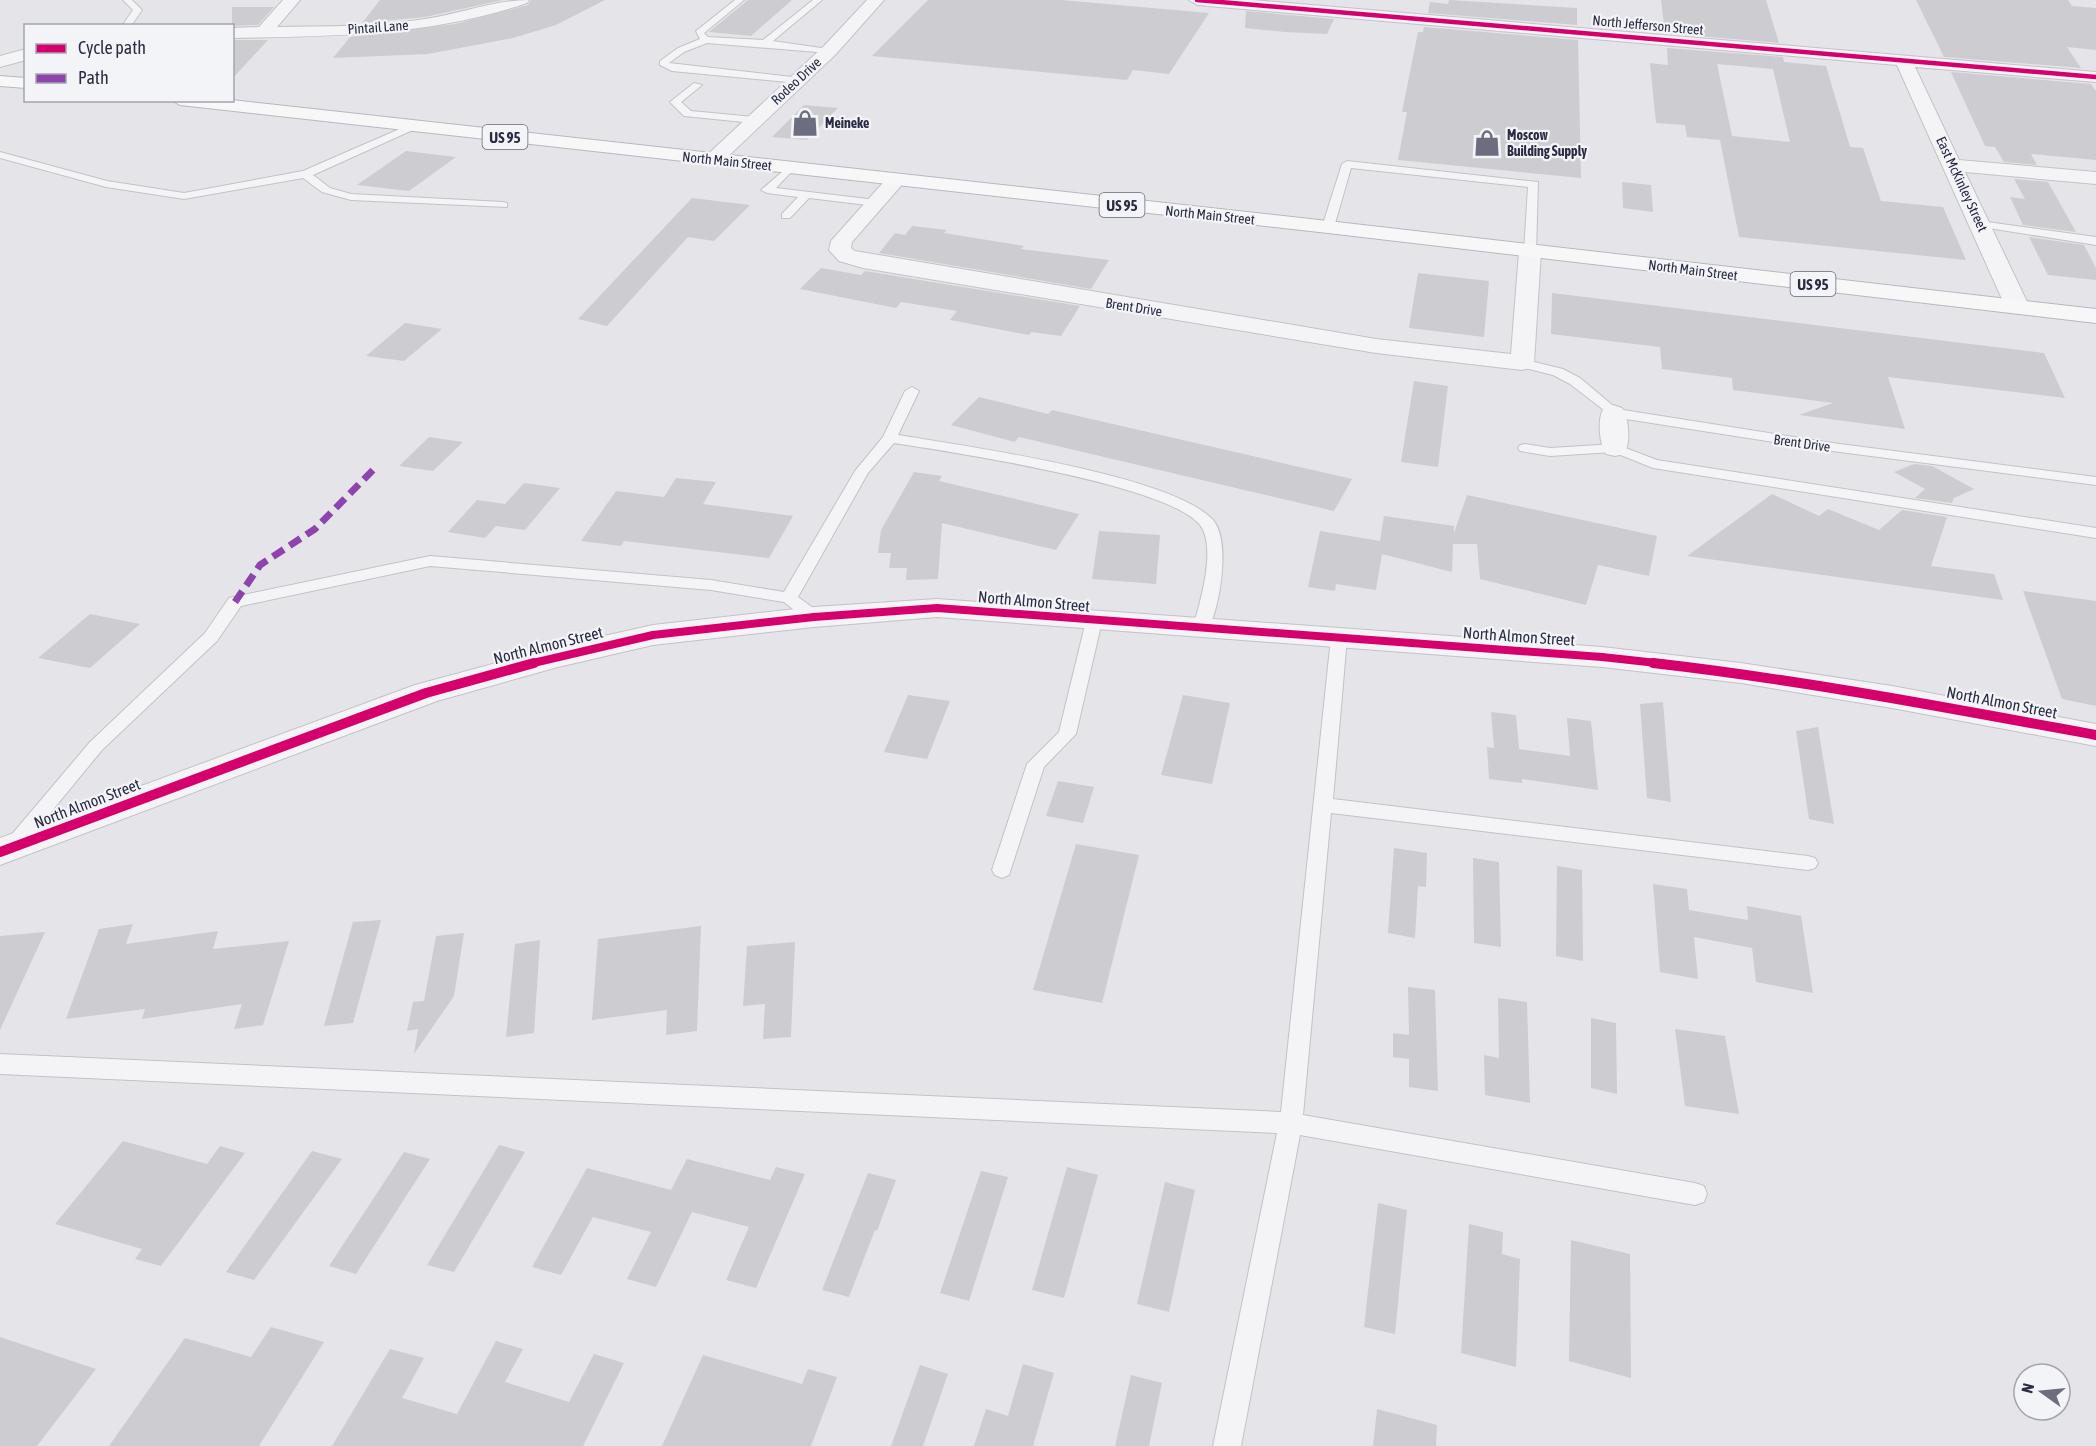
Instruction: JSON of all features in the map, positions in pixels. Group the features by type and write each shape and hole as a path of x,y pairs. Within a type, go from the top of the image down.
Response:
{"highway":[{"path":"0,81 24,83"},
{"name":"North Main Street","path":"197,102 1328,227 2096,316"}],"street":[{"path":"264,32 292,0"},
{"name":"Pintail Lane","path":"234,33 419,24 472,15 521,0"},
{"name":"Rodeo Drive","path":"714,159 830,50 876,0"},
{"name":"North Jefferson Street","path":"1197,0 1381,8 1904,61 2096,77"},
{"path":"0,62 24,55"},
{"name":"East McKinley Street","path":"1904,61 1954,165 2018,308"},
{"path":"1954,165 2096,178"},
{"name":"Brent Drive","path":"896,180 842,242 840,250 847,256 863,261 1376,346 1522,363"},
{"path":"1522,363 1530,252"},
{"path":"1613,413 1615,448"},
{"name":"North Almon Street","path":"5,850 426,693 555,657 653,636 814,617 937,608 1602,657 1741,673 1892,697 2096,735"}],"lane":[{"path":"127,0 138,10 128,24"},
{"path":"705,39 699,33 740,0"},
{"path":"765,43 818,0"},
{"path":"798,80 672,68 663,63 681,50 695,46 705,39 830,50"},
{"path":"697,85 675,102 688,114 754,120"},
{"path":"0,155 106,184 184,196 306,174 411,127"},
{"path":"1328,227 1347,164 1534,184 1530,252"},
{"path":"790,168 767,190 876,203"},
{"path":"306,174 314,184 329,193 351,197 503,205"},
{"path":"786,216 806,195"},
{"path":"1980,224 2096,241"},
{"name":"Brent Drive","path":"1522,363 1558,372 1575,381 1613,413 1832,447 2096,481"},
{"path":"789,598 862,471 890,438 912,391"},
{"path":"890,438 1023,461 1126,486 1188,507 1208,522 1213,542 1213,588 1201,627"},
{"path":"1526,448 1550,452 1615,448 1630,457 1665,466 2096,533"},
{"path":"5,850 96,746 211,637 235,602 430,561 711,585 789,598 814,617"},
{"path":"1002,870 1036,764 1067,734 1094,621"},
{"path":"1227,1446 1291,1123 1339,638"},
{"path":"1321,805 1808,863"},
{"path":"0,1064 1291,1123 1695,1194"}],"building":[{"path":"380,0 503,0 425,17 362,23"},
{"path":"531,0 605,0 556,25 513,38 428,54 333,58 350,37 455,24 528,5"},
{"path":"748,0 792,0 751,36 709,32"},
{"path":"928,0 1061,0 1209,13 1169,74 1133,70 1127,80 872,56"},
{"path":"1449,0 1577,8 1577,25 1428,13 1430,2 1448,4"},
{"path":"1661,0 1766,0 1779,43 1665,33"},
{"path":"1916,0 2068,0 2072,6 2096,8 2096,50 2067,47 2081,68 1944,57"},
{"path":"232,7 274,7 258,25 234,26"},
{"path":"1246,11 1334,19 1327,34 1285,32 1245,28"},
{"path":"1424,27 1578,40 1581,178 1398,160 1407,112 1402,112 1418,32 1423,32"},
{"path":"234,40 268,40 234,77"},
{"path":"1667,48 1783,57 1784,62 1826,66 1850,147 1863,148 1881,201 1943,207 1966,260 1739,237 1720,140 1687,137 1685,125 1656,123 1650,63 1668,65","holes":["1717,64 1773,69 1790,142 1732,136"]},
{"path":"1951,72 2091,84 2096,91 2096,160 2031,154 2037,165 2004,162 1995,147 1985,146"},
{"name":"Meineke","path":"804,105 838,108 807,140 772,137"},
{"path":"406,151 456,157 409,191 357,185"},
{"path":"2014,179 2048,182 2076,232 2023,225 2010,197 2025,199"},
{"path":"1622,182 1651,185 1653,212 1623,208"},
{"path":"692,198 750,205 714,241 688,237 607,326 578,319"},
{"path":"912,226 947,230 944,233 1024,246 1021,249 1109,260 1091,289 879,253 895,233 905,235"},
{"path":"2029,237 2084,245 2096,268 2096,280 2048,275"},
{"path":"821,268 861,275 865,271 1080,306 1061,336 1031,332 1029,335 950,320 957,311 901,302 896,308 800,289"},
{"path":"1418,273 1489,281 1484,337 1409,328"},
{"path":"1552,293 2044,353 2065,398 1888,377 1905,429 1799,415 1833,403 1733,390 1732,378 1662,369 1660,347 1551,334"},
{"path":"405,323 442,329 404,361 366,356"},
{"path":"1414,381 1448,386 1438,467 1401,462"},
{"path":"979,397 1048,414 1052,410 1352,479 1334,511 1019,437 1015,442 951,425"},
{"path":"429,437 463,442 433,471 399,466"},
{"path":"1914,464 1932,466 1974,489 1954,498 1952,503 1915,498 1925,489 1894,472"},
{"path":"914,472 942,476 939,481 1079,514 1056,550 942,523 938,579 906,580 907,568 889,568 891,553 878,553 881,530"},
{"path":"676,478 716,482 703,504 793,516 769,558 624,541 621,546 581,541 616,491 664,497"},
{"path":"524,483 560,488 525,530 496,526 485,538 448,532 477,500 505,504"},
{"path":"1772,494 1819,516 1828,509 1879,530 1902,510 1947,517 1931,566 1994,574 2003,600 1687,556"},
{"path":"1467,495 1657,536 1649,576 1598,565 1586,605 1480,579 1477,544 1453,544 1452,572 1382,554 1376,590 1336,584 1335,591 1308,587 1320,531 1380,541 1384,516 1454,526 1454,533"},
{"path":"1099,531 1160,535 1156,584 1092,579"},
{"path":"2023,591 2096,601 2096,706 2062,699"},
{"path":"90,614 140,624 90,668 38,658"},
{"path":"908,695 950,701 927,759 884,752"},
{"path":"1183,695 1230,703 1212,784 1161,775"},
{"path":"1663,702 1671,802 1647,798 1640,704"},
{"path":"1491,712 1516,715 1519,749 1570,756 1567,718 1591,721 1598,790 1522,779 1522,783 1489,779 1487,747 1494,748"},
{"path":"1818,727 1834,824 1809,819 1796,731"},
{"path":"1058,781 1094,787 1083,823 1046,816"},
{"path":"1076,844 1139,855 1102,1003 1033,990"},
{"path":"1394,848 1427,853 1426,887 1418,886 1415,938 1388,933"},
{"path":"1473,858 1499,862 1501,947 1474,943"},
{"path":"1557,866 1582,870 1583,961 1556,956"},
{"path":"1653,884 1687,889 1689,910 1748,920 1747,906 1801,916 1813,993 1756,982 1752,948 1694,937 1698,979 1660,972"},
{"path":"381,920 353,1023 324,1026 353,922"},
{"path":"133,924 126,944 218,931 213,949 289,941 263,1025 234,1029 242,1004 142,1019 145,1009 66,1019 99,929"},
{"path":"701,926 697,1031 666,1035 667,1010 592,1020 598,939"},
{"path":"45,932 34,956 0,1030 0,936"},
{"path":"464,933 454,996 414,1054 418,1029 407,1031 413,1002 424,1001 436,936"},
{"path":"540,940 534,1033 506,1037 515,944"},
{"path":"795,942 791,1037 763,1039 765,1004 743,1006 747,946"},
{"path":"1408,987 1435,990 1438,1091 1409,1087 1409,1059 1393,1057 1393,1033 1409,1035"},
{"path":"1498,998 1527,1002 1530,1103 1485,1095 1484,1055 1499,1058"},
{"path":"1591,1018 1616,1023 1617,1094 1591,1088"},
{"path":"1675,1029 1725,1036 1739,1114 1685,1106"},
{"path":"123,1141 207,1164 220,1146 245,1153 161,1266 135,1259 142,1249 55,1224"},
{"path":"499,1145 525,1152 454,1272 427,1265"},
{"path":"312,1151 342,1159 254,1280 226,1272"},
{"path":"404,1152 430,1159 356,1274 329,1266"},
{"path":"687,1159 770,1180 776,1167 805,1174 756,1288 726,1280 749,1227 692,1212 656,1287 627,1279 651,1232 593,1217 561,1275 532,1267 587,1168 671,1190"},
{"path":"1067,1167 1098,1175 1064,1298 1032,1290"},
{"path":"981,1171 1008,1177 969,1301 940,1293"},
{"path":"868,1173 896,1180 877,1231 875,1230 849,1297 822,1290"},
{"path":"1165,1182 1195,1190 1169,1312 1137,1304"},
{"path":"1378,1203 1407,1210 1395,1334 1364,1327"},
{"path":"1469,1224 1503,1232 1502,1254 1520,1259 1516,1367 1461,1353"},
{"path":"1571,1240 1630,1254 1631,1378 1569,1361"},
{"path":"271,1327 324,1342 259,1446 109,1446 185,1338 251,1357"},
{"path":"0,1337 96,1369 37,1446 0,1446"},
{"path":"496,1341 523,1349 505,1382 569,1402 594,1354 624,1363 583,1446 332,1446 390,1349 424,1358 402,1398 457,1414"},
{"path":"703,1355 802,1384 808,1369 837,1377 811,1446 662,1446"},
{"path":"1023,1364 1054,1373 1033,1446 974,1446 986,1409 1008,1416"},
{"path":"920,1365 948,1374 923,1446 891,1446"},
{"path":"1131,1375 1162,1383 1149,1446 1115,1446"},
{"path":"1377,1409 1437,1425 1436,1446 1373,1446"}],"marked path":[{"path":"235,602 260,565 315,529 374,469"}],"cycle path":[{"path":"1197,0 2096,77"},
{"path":"0,852 426,693 555,657 653,635 814,617 937,608 1602,657 1741,673 1892,697 2096,735"}],"place":[{"name":"Meineke","path":"805,123"},
{"name":"Moscow Building Supply","path":"1487,143"}]}
